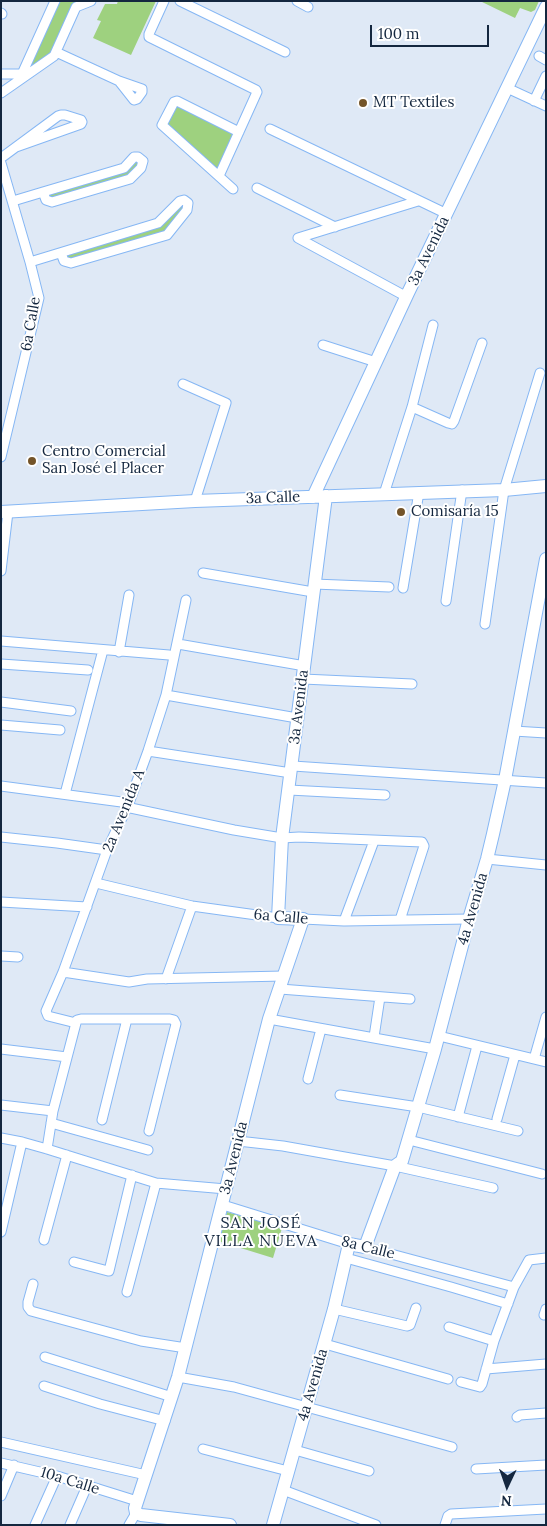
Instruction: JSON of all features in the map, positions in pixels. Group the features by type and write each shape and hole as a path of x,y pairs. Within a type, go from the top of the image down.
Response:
{"street":[{"path":"26,74 55,1"},
{"path":"1,93 54,56 76,6 91,1"},
{"path":"164,1 149,37 256,90 257,94 218,176"},
{"path":"180,1 285,52"},
{"path":"297,1 308,7"},
{"name":"3a Avenida","path":"278,918 282,838 314,588 319,496 376,362 546,7"},
{"path":"56,52 119,81"},
{"path":"1,74 26,74"},
{"path":"534,101 546,76"},
{"path":"507,88 546,106"},
{"path":"233,189 164,127 163,122 174,102 177,101 239,132"},
{"path":"1,158 16,147 61,115 81,120 82,122 81,124 16,147"},
{"path":"270,129 447,214"},
{"path":"13,201 43,192 124,168 134,157 138,157 143,161 141,168 130,179 52,202 46,200 43,192"},
{"name":"6a Calle","path":"1,163 5,191 13,201 39,294 1,457"},
{"path":"257,188 335,227"},
{"path":"30,262 158,223 180,201 184,200 188,203 188,209 167,235 71,263 64,261 61,253"},
{"path":"407,297 298,238 418,201"},
{"path":"384,494 412,407 433,326"},
{"path":"412,407 452,424 482,343"},
{"path":"323,346 376,362"},
{"path":"485,624 504,490 540,373"},
{"path":"183,384 226,403 195,501"},
{"name":"3a Calle","path":"5,512 195,501 504,490 546,486"},
{"path":"446,601 462,490"},
{"path":"402,588 420,492"},
{"path":"1,571 5,512"},
{"name":"4a Avenida","path":"365,1247 395,1166 402,1161 439,1036 469,919 487,859 505,780 546,559"},
{"path":"203,573 314,588 390,587"},
{"path":"119,652 128,595"},
{"name":"2a Avenida A","path":"76,1023 48,1016 46,1011 63,972 107,850 128,805 148,751 166,696 186,600"},
{"path":"1,641 168,656"},
{"path":"178,644 304,666"},
{"path":"65,794 103,650"},
{"path":"1,664 88,670"},
{"path":"303,679 412,684"},
{"path":"166,696 297,718"},
{"path":"1,702 71,711"},
{"path":"1,724 60,730"},
{"path":"514,732 546,734"},
{"path":"148,751 292,769 546,783"},
{"path":"1,786 65,794 128,805 234,830 282,838 422,842 424,846 400,920"},
{"path":"289,790 385,795"},
{"path":"1,837 107,850"},
{"path":"344,921 374,841"},
{"path":"487,859 546,865"},
{"name":"6a Calle","path":"96,883 192,906 278,918 344,921 469,919"},
{"path":"1,902 87,907"},
{"path":"166,979 192,906"},
{"name":"3a Avenida","path":"137,1507 186,1348 269,1019 303,919"},
{"path":"1,956 18,957"},
{"path":"63,972 129,982 147,979 282,982 380,997 410,999"},
{"path":"374,1038 380,997"},
{"path":"534,1059 546,1016"},
{"path":"47,1149 53,1111 67,1056 77,1020 81,1019 174,1020 176,1024 148,1130"},
{"path":"102,1120 127,1019"},
{"path":"269,1019 435,1049"},
{"path":"308,1079 321,1029"},
{"path":"439,1036 546,1062"},
{"path":"458,1116 477,1046"},
{"path":"1,1049 67,1056"},
{"path":"497,1118 515,1055"},
{"path":"340,1095 418,1106 518,1130"},
{"path":"1,1105 53,1111"},
{"path":"51,1122 148,1150"},
{"path":"1,1138 47,1149 156,1183 226,1189"},
{"path":"408,1140 542,1174"},
{"path":"238,1141 283,1146 395,1166 493,1188"},
{"path":"1,1232 5,1196 22,1142"},
{"path":"44,1240 67,1155"},
{"path":"74,1262 109,1271 132,1175"},
{"path":"127,1292 156,1183"},
{"name":"8a Calle","path":"222,1205 349,1244 514,1287"},
{"name":"4a Avenida","path":"273,1525 325,1344 349,1244"},
{"path":"346,1258 451,1286 508,1304"},
{"path":"460,1382 480,1387 494,1341 514,1287 529,1260 546,1258"},
{"path":"33,1284 28,1302 28,1307 31,1310 141,1342 186,1348"},
{"path":"334,1309 409,1326 416,1308"},
{"path":"449,1327 494,1341"},
{"path":"325,1344 448,1379"},
{"path":"46,1356 172,1397"},
{"path":"486,1369 546,1364"},
{"path":"178,1377 234,1387 452,1447"},
{"path":"44,1386 100,1404 164,1421"},
{"path":"517,1417 520,1415 546,1414"},
{"path":"1,1442 146,1475"},
{"path":"203,1449 288,1471"},
{"path":"295,1450 370,1471"},
{"name":"10a Calle","path":"1,1463 57,1476 87,1486 137,1507 141,1515 230,1525"},
{"path":"1,1496 14,1465"},
{"path":"476,1469 546,1465"},
{"path":"35,1525 57,1476"},
{"path":"70,1525 87,1486"},
{"path":"283,1490 376,1525"},
{"path":"129,1525 137,1507"},
{"path":"445,1525 448,1516 451,1514 546,1509"}],"green space":[{"path":"59,1 75,1 52,53 27,69"},
{"path":"118,1 156,1 131,55 93,38 101,21 97,20 105,4 117,4"},
{"path":"480,1 539,1 535,10 531,12 520,8 515,18"},
{"path":"174,102 239,132 219,176 163,122"},
{"path":"132,158 142,159 130,179 52,202 43,192 124,168"},
{"path":"180,201 188,203 167,235 71,263 61,253 158,223"},
{"path":"227,1212 282,1228 273,1258 218,1241"}],"place":[{"name":"MT Textiles","path":"363,103"},
{"name":"Centro Comercial San José el Placer","path":"32,461"},
{"name":"Comisaría 15","path":"401,512"}],"district":[{"name":"SAN JOSÉ VILLA NUEVA","path":"261,1232"}]}
